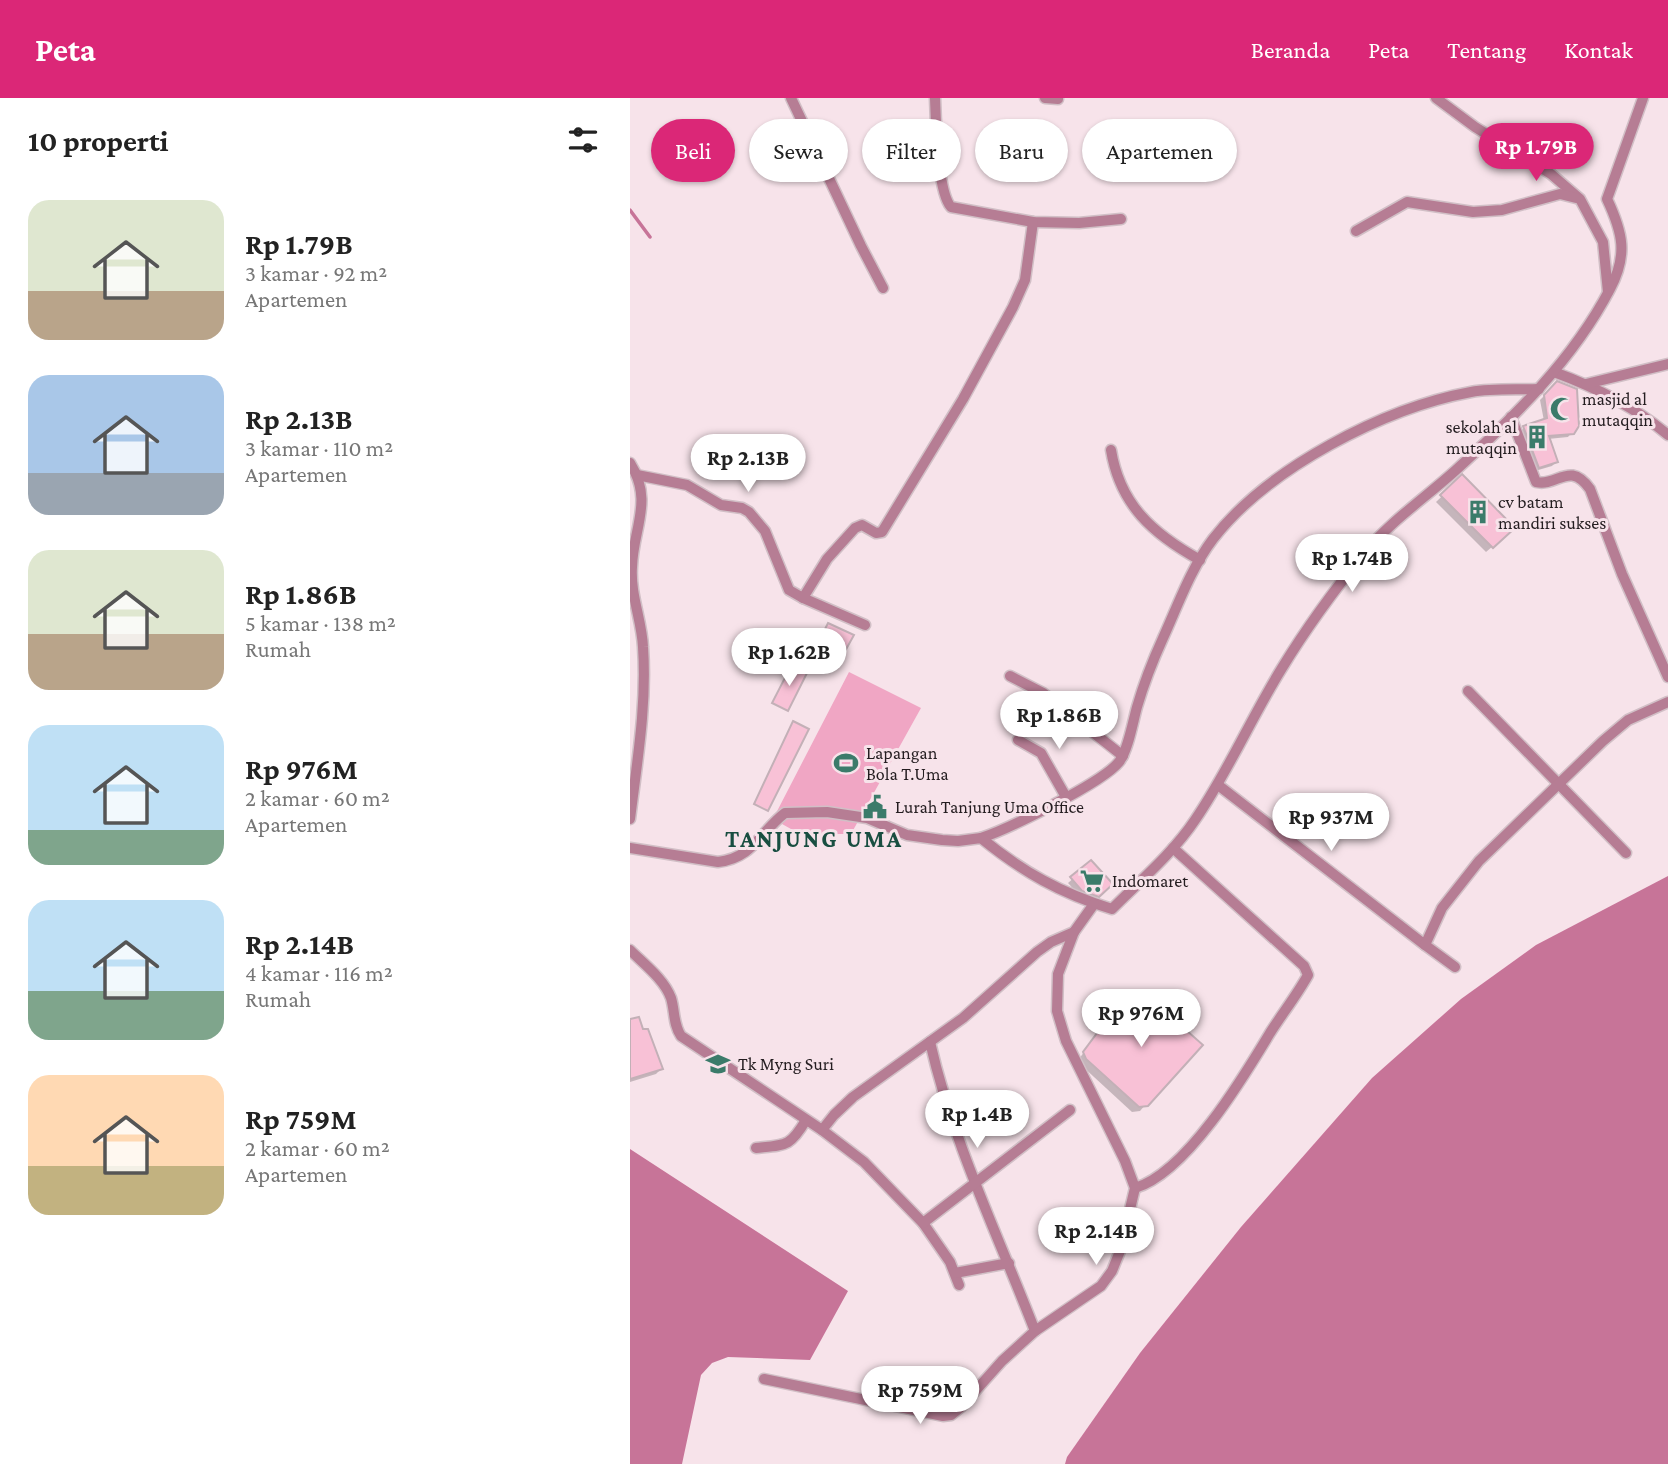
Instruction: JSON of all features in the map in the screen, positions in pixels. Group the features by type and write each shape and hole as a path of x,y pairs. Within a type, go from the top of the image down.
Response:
{"street":[{"path":"791,98 861,246 884,288"},
{"path":"935,98 942,183 948,203 959,210 1033,222 1079,223 1121,219"},
{"path":"1045,98 1058,99"},
{"path":"1436,98 1475,127 1551,174 1580,199 1603,242 1609,292"},
{"path":"981,838 1022,870 1040,880 1112,909 1173,848 1194,823 1218,785 1282,667 1325,603 1388,527 1454,472 1539,389 1554,372 1609,292 1622,259 1622,236 1607,199 1643,98"},
{"path":"1356,231 1407,202 1473,212 1502,210 1560,194 1580,199"},
{"path":"803,598 827,559 855,528 862,525 876,533 882,532 937,443 1025,280 1033,222"},
{"path":"1586,384 1668,364"},
{"path":"1554,372 1586,384 1648,419 1668,435"},
{"path":"630,848 718,862 727,861 754,847 782,815 790,812 867,818 907,835 958,841 981,838 1066,797 1108,772 1124,756 1146,679 1184,589 1214,538 1252,498 1290,470 1384,418 1444,397 1473,392 1539,389"},
{"path":"1511,417 1536,482 1564,475 1572,475 1586,482 1668,677"},
{"path":"1111,450 1119,483 1134,508 1154,530 1200,560"},
{"path":"630,463 637,475 643,497 631,570 643,649 642,723 630,819"},
{"path":"637,475 687,485 721,505 742,508 749,512 765,531 789,590 865,625"},
{"path":"1010,676 1043,693 1124,756"},
{"path":"1468,691 1626,853"},
{"path":"1425,946 1442,908 1479,861 1603,741 1628,720 1668,702"},
{"path":"1018,740 1041,753 1066,797"},
{"path":"1218,785 1455,967"},
{"path":"1135,1188 1145,1185 1168,1170 1219,1111 1251,1067 1308,975 1304,966 1173,848"},
{"path":"764,1379 943,1416 951,1415 1002,1361 1035,1331 1091,1294 1112,1271 1120,1251 1135,1188 1125,1161 1066,1041 1057,1011 1058,974 1074,932 1094,904"},
{"path":"822,1130 853,1097 963,1018 1037,952 1051,942 1074,932"},
{"path":"630,950 656,976 670,995 673,1017 681,1036 822,1130 864,1163 923,1223 941,1247 959,1285"},
{"path":"930,1042 939,1084 955,1135 1035,1331"},
{"path":"923,1223 1070,1110"},
{"path":"756,1148 778,1146 793,1140 806,1120"},
{"path":"955,1273 1009,1263"}],"shaded area":[{"name":"Lapangan Bola T.Uma","path":"849,672 921,708 851,834 828,834 809,839 773,819"},
{"path":"1668,876 1668,1464 1065,1464 1067,1457 1140,1353 1241,1227 1372,1078 1461,999 1536,945"},
{"path":"630,1149 848,1291 810,1360 728,1357 712,1363 701,1375 682,1464 630,1464"}],"building":[{"path":"1557,381 1577,389 1579,426 1574,434 1549,436 1558,462 1539,468 1523,426 1547,418 1544,395"},
{"name":"cv batam mandiri sukses","path":"1462,474 1515,528 1493,548 1440,495"},
{"path":"828,623 854,635 839,662 814,651"},
{"path":"791,666 807,673 788,711 772,703"},
{"path":"793,721 809,729 768,811 754,804"},
{"name":"Indomaret","path":"1091,860 1113,884 1099,897 1082,891 1070,877"},
{"path":"1126,994 1160,1007 1203,1045 1148,1106 1139,1107 1086,1059 1083,1052"},
{"path":"639,1017 643,1029 648,1029 663,1069 630,1079 630,1019"}],"waterway":[{"path":"630,210 650,237"}],"place":[{"name":"masjid al mutaqqin","path":"1562,409"},
{"name":"sekolah al mutaqqin","path":"1537,437"},
{"name":"cv batam mandiri sukses","path":"1478,512"},
{"name":"Lapangan Bola T.Uma","path":"846,763"},
{"name":"Lurah Tanjung Uma Office","path":"875,807"},
{"name":"Indomaret","path":"1092,881"},
{"name":"Tk Myng Suri","path":"718,1064"}],"district":[{"name":"TANJUNG UMA","path":"814,839"}]}
